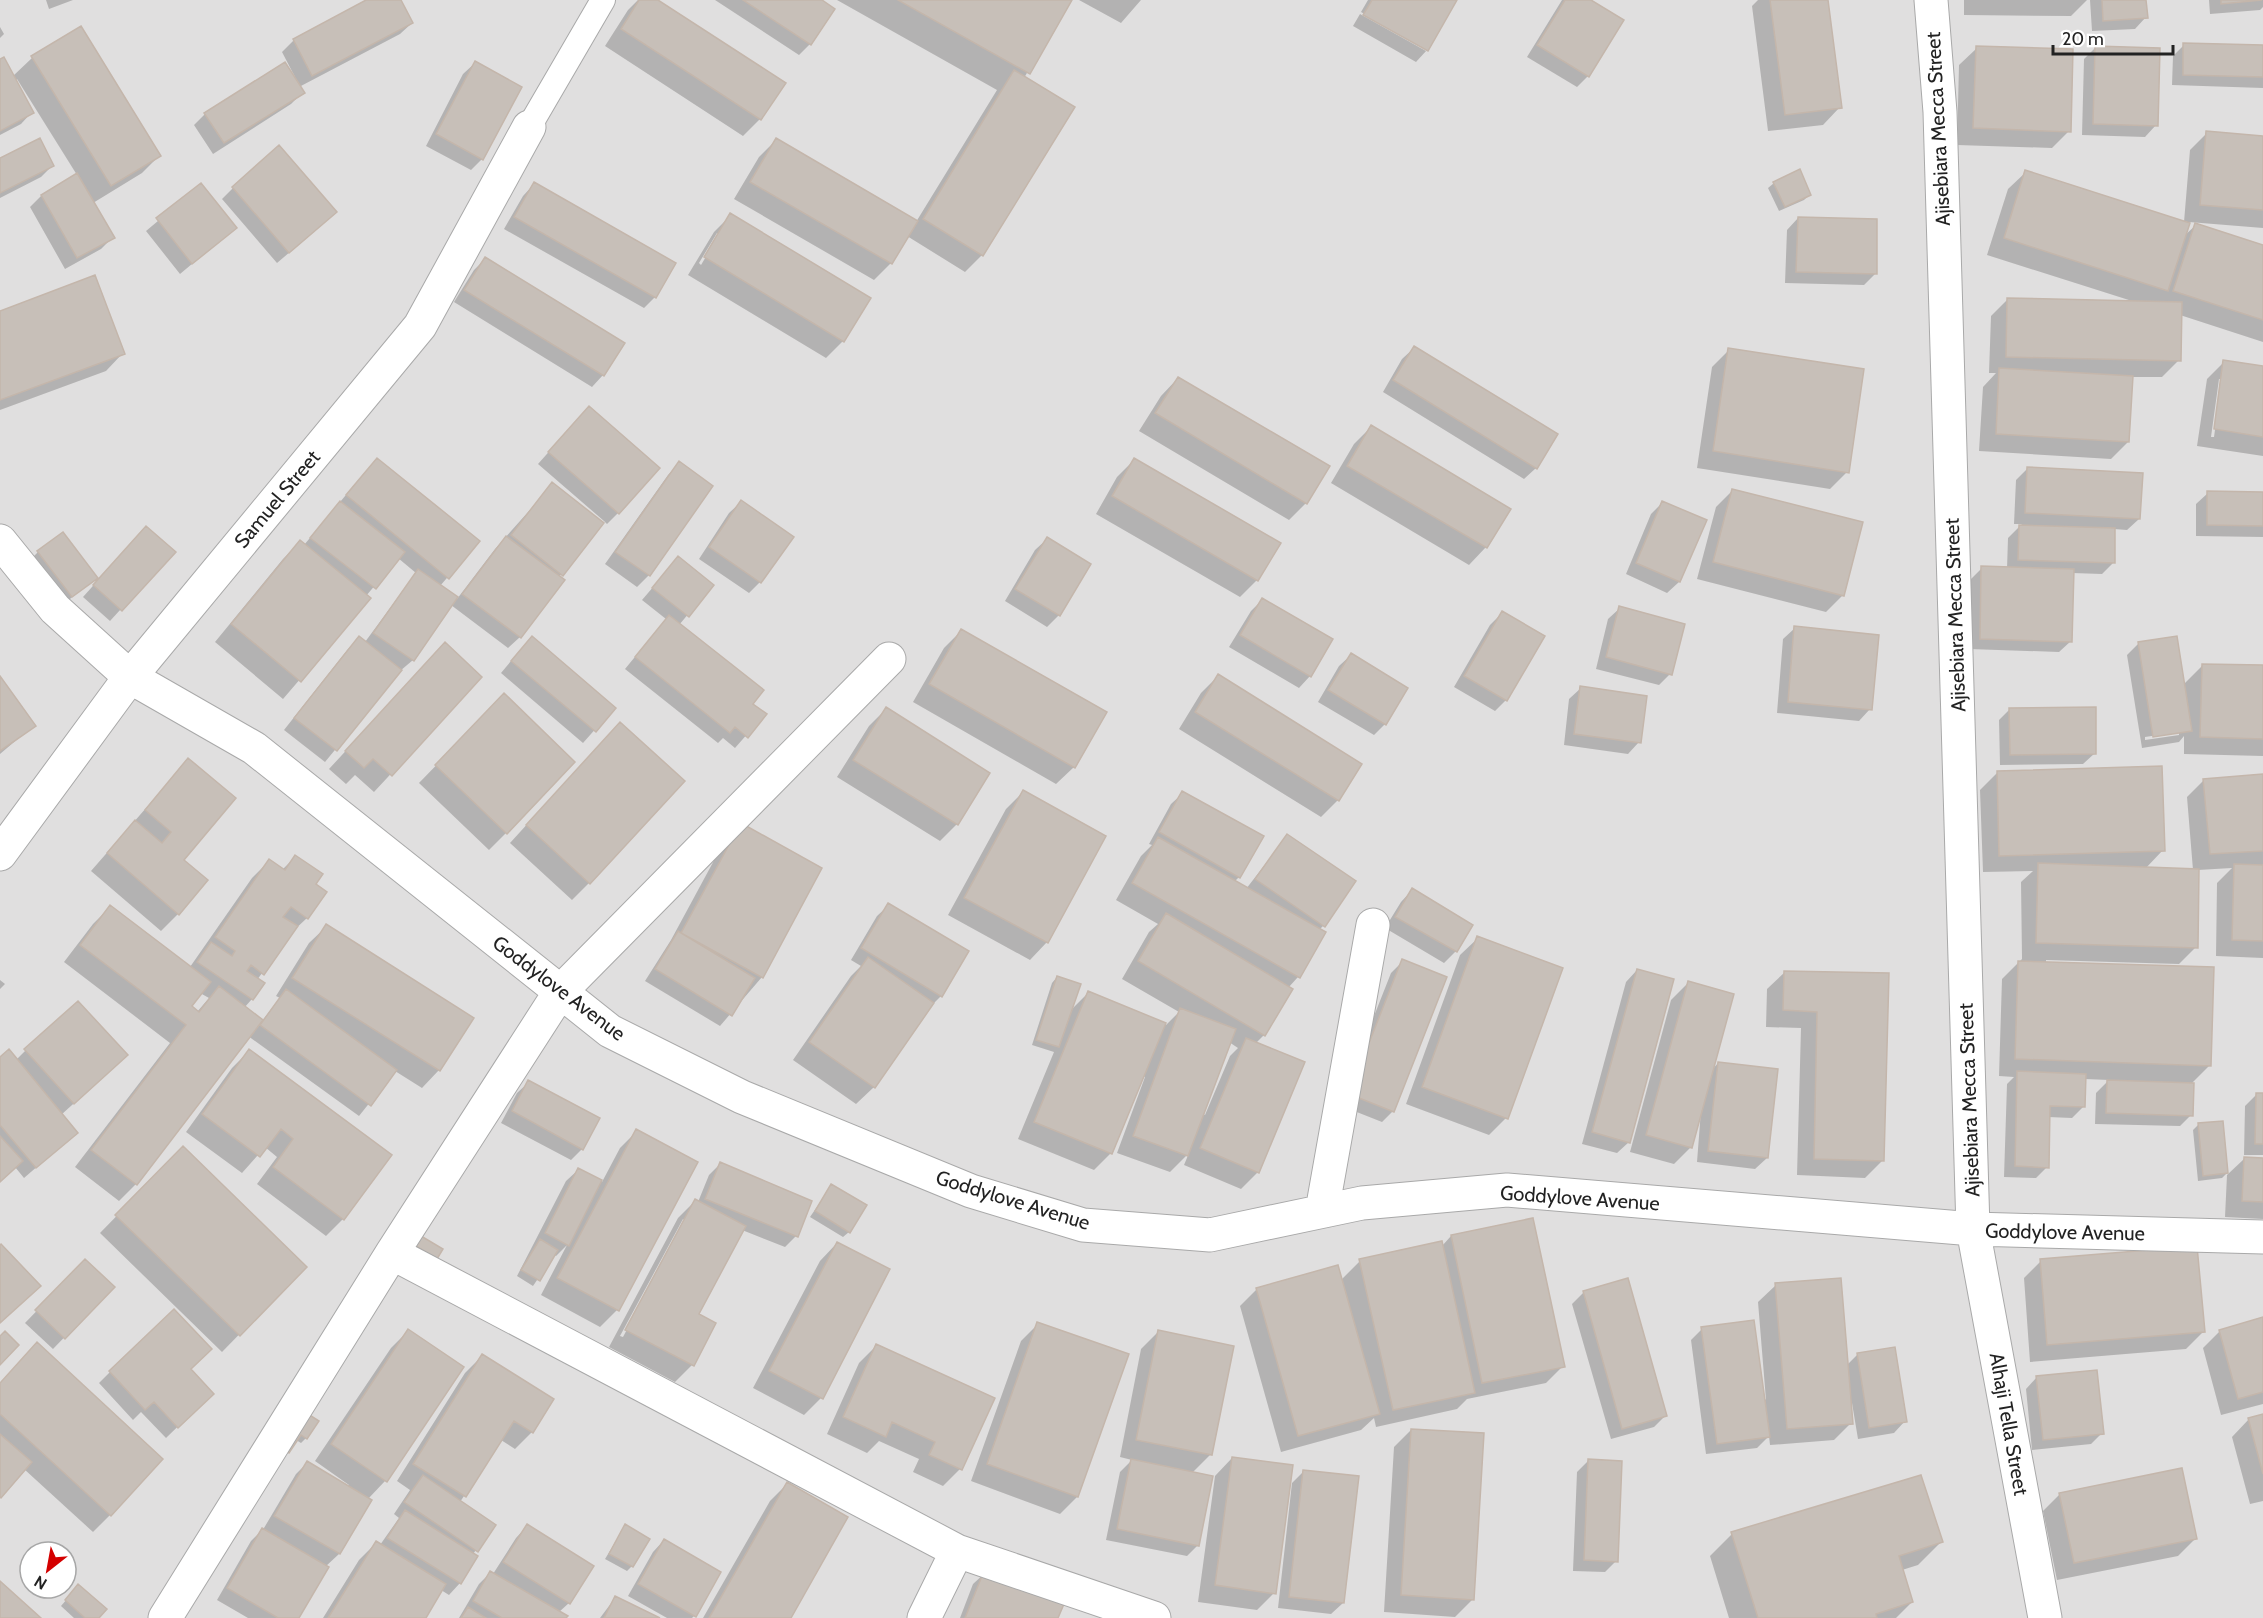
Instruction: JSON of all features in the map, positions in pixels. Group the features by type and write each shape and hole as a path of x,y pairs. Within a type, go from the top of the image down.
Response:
{"street":[{"name":"Ajisebiara Mecca Street","path":"1931,0 1940,123 1973,1230"},
{"name":"Samuel Street","path":"0,854 130,677 420,326 529,127"},
{"name":"Goddylove Avenue","path":"0,541 55,609 130,677 254,748 610,1031 742,1097 971,1191 1083,1225 1210,1235 1362,1203 1507,1190 1973,1230 2263,1237"},
{"path":"165,1618 392,1253 560,992 889,659"},
{"path":"1322,1211 1373,925"},
{"name":"Alhaji Tella Street","path":"1973,1230 2045,1618"},
{"path":"392,1253 957,1551 1154,1618"},
{"path":"924,1618 957,1551"}],"lane":[{"path":"529,127 603,0"}],"shaded area":[{"path":"0,0 2263,0 2263,1618 0,1618"}],"building":[{"path":"366,0 401,0 413,23 312,76 293,39"},
{"path":"639,0 658,0 786,83 761,120 621,29"},
{"path":"743,0 822,0 835,9 811,45"},
{"path":"898,0 1072,0 1030,74"},
{"path":"1372,0 1457,0 1428,51 1363,15"},
{"path":"1565,0 1591,0 1624,20 1589,77 1537,45"},
{"path":"1770,0 1828,0 1842,108 1785,115"},
{"path":"2102,0 2146,0 2148,18 2103,21"},
{"path":"2221,0 2262,0 2221,4"},
{"path":"81,26 161,156 111,186 31,56"},
{"path":"2183,43 2263,45 2263,77 2183,75"},
{"path":"1976,46 2073,49 2071,132 1973,128"},
{"path":"2095,46 2160,48 2158,126 2093,124"},
{"path":"4,57 34,113 0,131 0,59"},
{"path":"475,61 522,87 483,160 436,134"},
{"path":"285,62 305,93 224,143 204,113"},
{"path":"1014,70 1075,107 983,256 923,219"},
{"path":"2206,131 2263,136 2263,210 2200,205"},
{"path":"40,138 54,166 0,193 0,158"},
{"path":"776,138 918,221 892,264 750,182"},
{"path":"279,145 337,212 289,253 232,187"},
{"path":"1800,169 1811,195 1785,207 1773,182"},
{"path":"2025,170 2190,223 2168,291 2004,238"},
{"path":"77,173 115,238 77,258 41,195"},
{"path":"534,182 676,263 656,298 514,217"},
{"path":"201,183 237,228 192,264 156,218"},
{"path":"730,213 871,298 844,342 704,257"},
{"path":"1798,217 1877,219 1877,274 1796,272"},
{"path":"2195,223 2263,245 2263,320 2173,291"},
{"path":"485,257 625,343 604,376 464,290"},
{"path":"95,275 125,354 0,400 0,311"},
{"path":"2007,298 2182,302 2181,361 2006,357"},
{"path":"1414,346 1558,434 1537,469 1393,380"},
{"path":"1728,348 1864,369 1849,473 1713,451"},
{"path":"2223,360 2263,366 2263,437 2214,429"},
{"path":"1999,368 2133,376 2129,442 1996,434"},
{"path":"1178,377 1330,466 1307,504 1155,413"},
{"path":"589,406 660,468 619,514 548,452"},
{"path":"1371,425 1511,509 1487,548 1347,466"},
{"path":"377,458 480,541 449,579 346,495"},
{"path":"1134,458 1281,543 1258,581 1112,496"},
{"path":"679,461 713,486 650,576 615,552"},
{"path":"2027,467 2143,473 2140,519 2025,513"},
{"path":"552,482 604,523 563,576 511,535"},
{"path":"1732,489 1863,522 1844,596 1713,562"},
{"path":"2207,491 2263,492 2263,526 2207,525"},
{"path":"741,500 794,537 761,583 709,547"},
{"path":"340,501 405,552 376,589 310,538"},
{"path":"1662,501 1707,520 1680,582 1636,563"},
{"path":"2019,525 2115,528 2115,563 2018,560"},
{"path":"146,526 176,552 122,611 93,585"},
{"path":"63,532 98,578 72,597 37,551"},
{"path":"506,536 565,580 521,638 462,594"},
{"path":"1047,537 1091,564 1060,616 1015,589"},
{"path":"300,540 371,598 301,682 231,624"},
{"path":"678,556 714,585 689,617 652,588"},
{"path":"1981,566 2074,569 2072,642 1980,639"},
{"path":"418,569 458,597 414,661 373,633"},
{"path":"1262,598 1333,639 1311,677 1240,635"},
{"path":"1619,606 1685,624 1672,675 1606,657"},
{"path":"1502,611 1545,636 1507,701 1464,676"},
{"path":"669,615 764,690 753,704 767,714 748,738 735,727 730,733 635,657"},
{"path":"1794,626 1879,635 1872,710 1788,702"},
{"path":"961,629 1107,712 1075,768 929,684"},
{"path":"359,636 402,670 337,751 294,718"},
{"path":"532,636 616,708 596,732 511,661"},
{"path":"2177,636 2192,731 2153,737 2138,642"},
{"path":"445,642 482,677 392,776 373,759 364,768 345,751"},
{"path":"1351,653 1408,688 1386,725 1328,690"},
{"path":"2202,664 2263,665 2263,739 2200,737"},
{"path":"1218,674 1362,764 1339,801 1195,712"},
{"path":"0,676 36,726 0,751"},
{"path":"1580,686 1647,696 1641,743 1574,734"},
{"path":"504,693 575,762 507,834 435,765"},
{"path":"886,707 990,773 958,825 853,760"},
{"path":"2096,707 2096,754 2010,755 2009,708"},
{"path":"620,722 685,781 590,884 526,825"},
{"path":"188,758 236,798 184,860 208,880 179,915 107,853 135,820 162,843 171,832 145,810"},
{"path":"2162,766 2165,851 1999,856 1997,771"},
{"path":"2263,774 2263,851 2210,854 2203,779"},
{"path":"1023,790 1106,836 1048,943 964,898"},
{"path":"1182,791 1264,836 1240,878 1159,832"},
{"path":"741,823 822,868 763,978 681,933"},
{"path":"1287,834 1356,881 1325,927 1255,879"},
{"path":"1158,837 1326,932 1300,978 1132,883"},
{"path":"295,855 323,874 316,884 327,892 308,919 291,907 283,917 298,926 264,975 251,965 247,971 265,983 253,1000 197,962 211,942 232,956 235,951 215,937 269,859 285,870"},
{"path":"2038,863 2199,869 2198,948 2036,943"},
{"path":"2234,864 2263,865 2263,941 2232,940"},
{"path":"1412,888 1473,925 1457,952 1395,917"},
{"path":"888,903 969,951 942,997 861,948"},
{"path":"110,905 211,982 192,1006 199,1012 219,986 263,1020 137,1185 91,1150 186,1025 80,945"},
{"path":"1166,913 1293,989 1265,1036 1138,961"},
{"path":"326,924 474,1018 440,1071 292,978"},
{"path":"678,931 755,978 732,1016 655,969"},
{"path":"1477,936 1563,968 1508,1119 1422,1087"},
{"path":"868,957 934,1003 875,1088 809,1042"},
{"path":"1402,959 1447,977 1394,1112 1349,1094"},
{"path":"2018,961 2214,967 2211,1066 2015,1059"},
{"path":"1637,969 1674,979 1630,1143 1592,1132"},
{"path":"1784,971 1889,973 1884,1161 1814,1159 1817,1012 1783,1010"},
{"path":"1057,976 1081,984 1059,1047 1036,1040"},
{"path":"1688,981 1734,994 1692,1148 1646,1135"},
{"path":"286,989 397,1070 371,1106 260,1025"},
{"path":"1088,991 1166,1023 1112,1154 1034,1122"},
{"path":"78,1001 128,1055 74,1104 24,1049"},
{"path":"1180,1008 1236,1029 1188,1156 1133,1136"},
{"path":"1246,1038 1305,1062 1259,1173 1200,1148"},
{"path":"9,1049 78,1133 36,1168 0,1125 0,1057"},
{"path":"249,1049 392,1155 344,1220 273,1167 293,1139 281,1129 260,1157 202,1114"},
{"path":"1718,1062 1778,1069 1768,1158 1708,1151"},
{"path":"2017,1071 2086,1074 2085,1107 2050,1106 2049,1168 2015,1166"},
{"path":"528,1080 600,1118 583,1150 512,1111"},
{"path":"2107,1080 2194,1083 2193,1116 2106,1113"},
{"path":"2256,1093 2263,1093 2263,1144 2255,1144"},
{"path":"2223,1121 2228,1173 2203,1176 2198,1123"},
{"path":"636,1129 698,1162 619,1311 557,1278"},
{"path":"0,1136 23,1161 0,1182"},
{"path":"183,1146 307,1267 240,1336 115,1215"},
{"path":"2244,1157 2263,1158 2263,1202 2242,1201"},
{"path":"720,1162 812,1201 798,1237 705,1199"},
{"path":"578,1168 602,1180 569,1246 545,1233"},
{"path":"831,1184 867,1205 850,1233 815,1211"},
{"path":"695,1199 746,1226 699,1314 716,1323 694,1366 625,1330"},
{"path":"1533,1218 1565,1367 1482,1383 1451,1235"},
{"path":"421,1236 443,1249 437,1259 416,1246"},
{"path":"540,1239 558,1250 540,1281 521,1270"},
{"path":"1442,1241 1475,1393 1393,1410 1359,1259"},
{"path":"837,1242 890,1269 823,1399 769,1371"},
{"path":"0,1245 41,1286 0,1323"},
{"path":"2197,1246 2205,1332 2047,1345 2040,1259"},
{"path":"85,1259 115,1287 65,1339 35,1310"},
{"path":"1338,1265 1380,1414 1298,1436 1256,1288"},
{"path":"1628,1278 1667,1416 1622,1429 1583,1291"},
{"path":"1841,1278 1853,1424 1787,1429 1775,1283"},
{"path":"174,1309 212,1349 191,1369 214,1394 178,1428 154,1402 145,1410 109,1371"},
{"path":"2263,1317 2263,1392 2238,1399 2219,1330"},
{"path":"1754,1320 1770,1437 1717,1444 1701,1327"},
{"path":"1037,1322 1129,1354 1078,1497 987,1464"},
{"path":"408,1329 464,1367 387,1482 331,1444"},
{"path":"1158,1330 1234,1346 1212,1455 1136,1440"},
{"path":"5,1331 19,1345 0,1365 0,1336"},
{"path":"37,1342 163,1459 111,1516 0,1414 0,1383"},
{"path":"876,1344 995,1398 962,1470 929,1455 935,1442 892,1422 886,1437 843,1417"},
{"path":"1895,1347 1907,1422 1869,1428 1857,1353"},
{"path":"482,1354 554,1399 533,1433 514,1421 466,1497 413,1464"},
{"path":"2097,1370 2104,1434 2043,1440 2036,1376"},
{"path":"297,1407 319,1421 307,1439 301,1435 289,1453 274,1443"},
{"path":"2263,1414 2263,1474 2248,1418"},
{"path":"1411,1429 1484,1433 1474,1600 1401,1595"},
{"path":"0,1434 32,1462 1,1498 0,1497"},
{"path":"1232,1457 1293,1465 1276,1594 1215,1585"},
{"path":"1131,1459 1213,1476 1199,1546 1117,1529"},
{"path":"1588,1459 1622,1461 1618,1562 1584,1560"},
{"path":"307,1461 372,1500 340,1554 274,1516"},
{"path":"2182,1468 2197,1539 2074,1563 2059,1493"},
{"path":"1303,1470 1359,1476 1344,1603 1289,1597"},
{"path":"423,1475 496,1525 478,1552 404,1502"},
{"path":"1921,1475 1943,1542 1899,1556 1913,1602 1876,1614 1877,1618 1758,1618 1731,1532"},
{"path":"787,1482 848,1517 791,1618 709,1618"},
{"path":"405,1510 478,1556 461,1584 387,1538"},
{"path":"527,1524 594,1566 570,1604 503,1562"},
{"path":"625,1524 650,1539 633,1567 609,1554"},
{"path":"262,1528 329,1567 299,1618 278,1618 227,1588"},
{"path":"664,1539 721,1572 696,1617 638,1584"},
{"path":"376,1541 446,1584 426,1618 328,1618"},
{"path":"490,1571 568,1616 566,1618 502,1618 473,1601"},
{"path":"984,1571 1064,1604 1058,1618 965,1618"},
{"path":"0,1581 18,1597 18,1600 21,1600 41,1618 0,1618"},
{"path":"78,1584 107,1609 99,1618 85,1618 65,1600 78,1600"},
{"path":"615,1596 660,1618 604,1618"},
{"path":"468,1607 486,1618 461,1618"}]}
